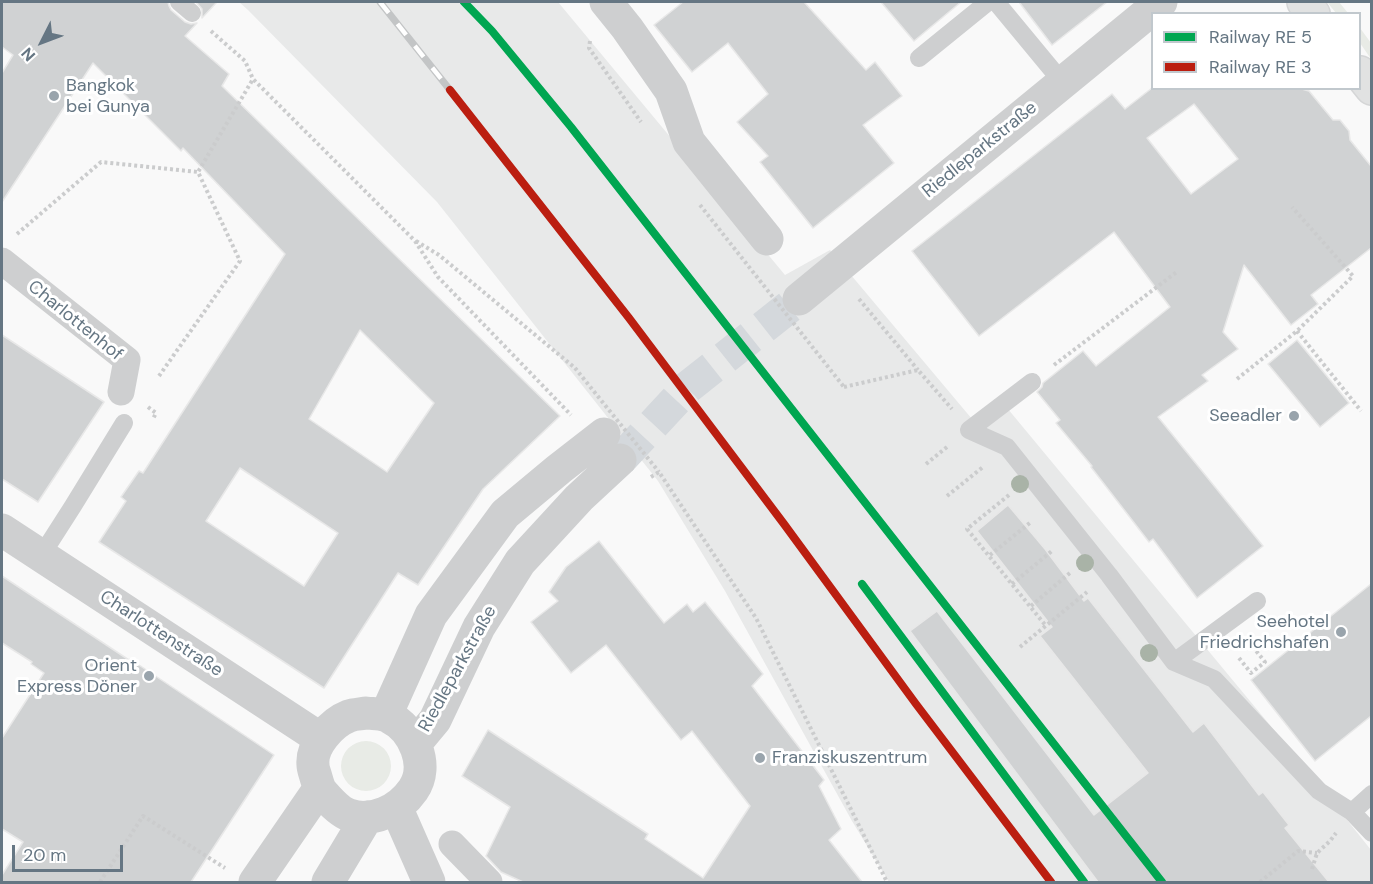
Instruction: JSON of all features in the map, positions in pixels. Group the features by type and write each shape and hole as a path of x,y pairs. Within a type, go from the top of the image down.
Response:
{"main road":[{"path":"1361,76 1371,88"}],"street":[{"path":"606,2 671,91 689,142 767,239"},
{"name":"Riedleparkstraße","path":"799,299 1161,2"},
{"name":"Charlottenhof","path":"2,261 127,360 122,392"},
{"name":"Riedleparkstraße","path":"328,882 382,812 414,789 420,771 416,744 406,730 386,715 431,615 505,514 559,469 612,447 579,498 520,562 479,627 435,720 416,744"},
{"name":"Charlottenstraße","path":"2,530 321,739"},
{"path":"386,715 366,713 349,716 336,723 315,749 312,764 319,789 347,814 382,812 429,882"},
{"path":"243,877 319,789"},
{"path":"452,844 489,882"}],"lane":[{"path":"919,58 988,2"},
{"path":"996,2 1063,83"},
{"path":"1032,382 969,430 1006,447 1109,574 1174,662 1214,679 1319,791 1352,812 1371,833"},
{"path":"41,556 124,423"},
{"path":"1174,662 1257,601"},
{"path":"1352,812 1371,794"}],"path":[{"path":"185,7 245,62 253,79 415,241 438,277 574,418"},
{"path":"198,172 253,79"},
{"path":"9,235 16,234 100,162 198,172"},
{"path":"154,382 240,261 198,172"},
{"path":"700,205 844,387 918,369"},
{"path":"1237,379 1296,331 1353,276 1292,207"},
{"path":"415,241 439,255 575,369 659,472 756,618 887,882"},
{"path":"1032,382 1178,271"},
{"path":"859,299 969,430"},
{"path":"1296,331 1361,411"},
{"path":"947,496 1006,447"},
{"path":"1031,477 968,529 1046,626"},
{"path":"990,555 1053,505"},
{"path":"1012,584 1075,532"},
{"path":"1030,606 1092,555"},
{"path":"1020,647 1109,574"},
{"path":"1239,658 1251,673 1265,662 1253,647"},
{"path":"1312,869 1317,853 1330,841 1352,812"},
{"path":"100,882 143,816 243,877"},
{"path":"1260,882 1298,851 1317,853"},
{"path":"1267,882 1269,875"}],"shaded area":[{"path":"239,2 558,2 785,275 830,250 972,419 998,397 1371,850 1371,882 889,882 852,821 725,591 658,481 437,202"},
{"path":"1327,2 1339,2 1347,12 1335,12"},
{"path":"1361,29 1371,43 1371,59 1361,44"},
{"path":"366,741 380,745 387,752 391,766 387,780 380,787 366,791 352,787 345,780 341,766 345,752 352,745"}],"building":[{"path":"2,2 168,2 171,10 185,22 197,23 185,36 229,74 222,86 560,416 483,489 418,585 398,573 324,688 99,542 126,501 121,497 139,471 143,473 285,254 183,148 181,151 93,63 2,202 2,73 13,55 2,47","holes":["360,330 434,403 387,472 309,419","240,468 338,533 304,586 206,521"]},
{"path":"196,2 217,2 202,18 202,9"},
{"path":"683,2 804,2 866,70 875,62 902,96 863,125 894,163 813,228 760,162 768,156 737,122 768,94 728,43 692,72 654,25"},
{"path":"881,2 961,2 914,41"},
{"path":"1019,2 1107,2 1052,45"},
{"path":"1151,89 1309,91 1333,120 1340,120 1349,131 1350,140 1371,166 1371,248 1311,295 1318,304 1291,325 1244,265 1223,332 1238,349 1202,375 1208,381 1158,417 1263,546 1197,598 1153,539 1149,542 1092,466 1056,423 1060,420 1037,392 1043,383 1083,351 1096,366 1170,307 1114,232 979,336 912,251 1112,94 1125,109","holes":["1194,104 1238,159 1191,194 1147,138"]},
{"path":"2,335 104,402 38,502 2,479"},
{"path":"1297,340 1349,403 1320,427 1268,364"},
{"path":"1008,505 1084,601 1088,598 1193,732 1204,723 1259,795 1263,792 1289,825 1285,828 1329,882 1098,882 910,631 937,611 1094,815 1148,773 1040,636 1052,627 977,531"},
{"name":"Franziskuszentrum","path":"599,541 664,623 687,604 693,612 705,602 763,674 752,686 824,780 819,786 841,829 829,840 862,882 523,882 501,872 486,856 510,807 462,776 488,730 648,834 645,839 703,878 750,806 692,731 681,740 606,645 571,673 531,622 558,601 549,592 566,567"},
{"path":"2,576 274,755 191,882 2,882 2,875 23,842 2,829 2,738 44,673 31,664 32,662 2,643"},
{"name":"Seehotel Friedrichshafen","path":"1371,584 1371,716 1315,761 1251,680"}],"tunnel":[{"path":"620,460 688,387 799,299"}],"railway":[{"path":"380,2 450,90"}],"transit line":[{"path":"464,2 492,31 571,127 1162,882"},
{"path":"450,90 629,318 1051,882"},
{"path":"862,584 1084,882"}],"place":[{"name":"Bangkok bei Gunya","path":"54,96"},
{"name":"Seeadler","path":"1294,416"},
{"name":"Seehotel Friedrichshafen","path":"1341,632"},
{"name":"Orient Express Döner","path":"149,676"},
{"name":"Franziskuszentrum","path":"760,758"}]}
